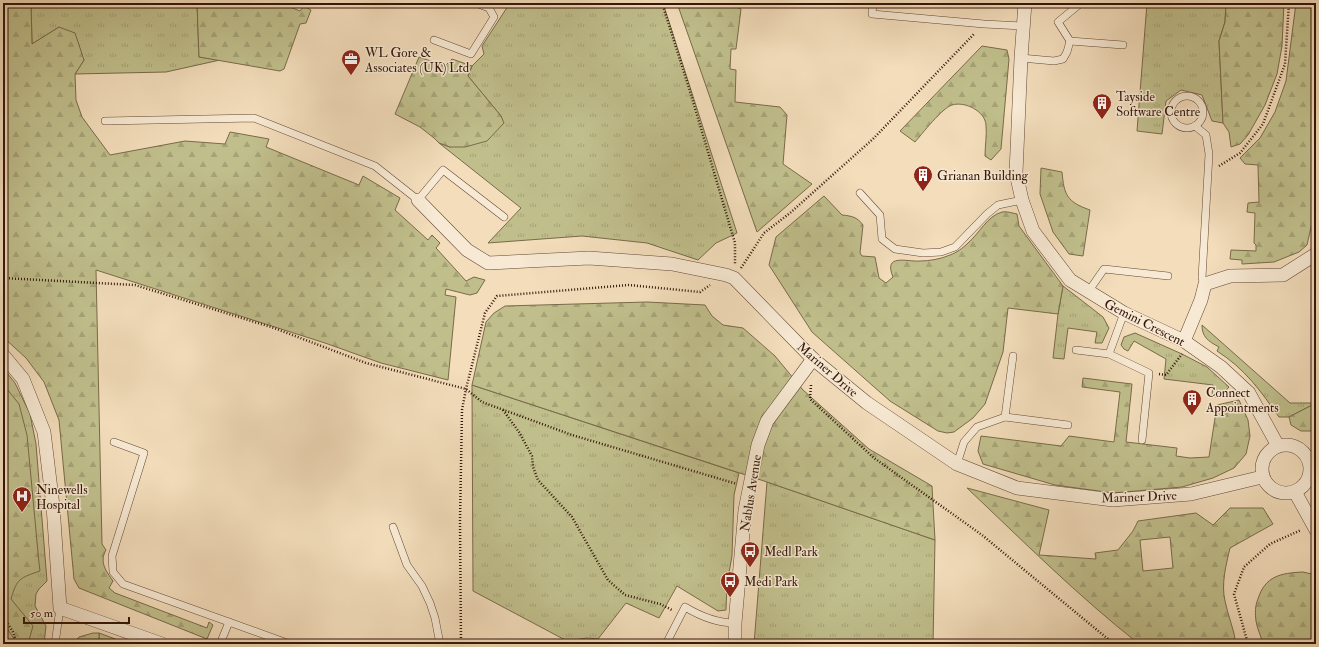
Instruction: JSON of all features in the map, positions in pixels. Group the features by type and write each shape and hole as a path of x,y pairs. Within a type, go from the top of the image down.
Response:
{"street":[{"name":"Gemini Crescent","path":"1025,3 1016,173 1022,200 1033,231 1070,280 1124,313 1184,341 1221,367 1248,393 1278,446"},
{"path":"418,200 468,250 488,262 589,258 672,264 730,277"},
{"path":"1184,341 1201,300 1205,284 1230,276 1283,276 1316,254"},
{"name":"Mariner Drive","path":"730,277 813,359 867,403 957,464 1018,488 1113,500 1191,494 1262,477"},
{"path":"3,355 23,379 44,432 53,506 60,608 162,644"},
{"name":"Nablus Avenue","path":"735,644 735,623 745,510 758,445 767,421 813,359"},
{"path":"1285,445 1299,448 1312,457 1309,479 1303,487 1295,492 1285,494 1276,492 1267,486 1262,477 1262,462 1271,449 1278,446 1285,445"},
{"path":"1295,492 1314,528"}],"lane":[{"path":"434,40 471,54 494,17 489,8 476,3"},
{"path":"873,3 872,14 1024,26"},
{"path":"1021,58 1054,61 1063,59 1070,41 1058,22 1081,3"},
{"path":"1070,41 1124,45"},
{"path":"1182,97 1193,97 1201,105 1203,112 1202,117 1195,126 1189,128 1175,123 1171,110 1173,104 1182,97"},
{"path":"104,121 254,118 375,166 418,200 443,170 504,217"},
{"path":"1195,126 1206,136 1209,154 1202,278 1205,284"},
{"path":"860,193 880,215 882,239 895,249 923,253 941,252 955,246 998,205 1022,200"},
{"path":"1088,292 1104,269 1168,276"},
{"path":"1109,354 1124,313"},
{"path":"1076,350 1109,354 1149,373 1142,440"},
{"path":"1005,417 1013,356"},
{"path":"957,464 964,442 977,426 1005,417 1068,425"},
{"path":"114,442 144,453 112,556 112,572 123,584 290,644"},
{"path":"393,528 407,565 422,586 430,603 435,618 440,644"},
{"path":"668,640 685,607 699,615 724,623 735,623"},
{"path":"55,644 60,608"},
{"path":"220,644 229,622"}],"path":[{"path":"662,3 690,88 735,243 730,277"},
{"path":"1208,173 1240,153 1263,124 1285,64 1289,3"},
{"path":"461,644 460,521 462,410 485,313 497,296 629,285 700,292 730,277 764,233 790,213 873,139 984,24"},
{"path":"3,278 135,285 274,328 366,363 466,389 482,402 572,435 750,488"},
{"path":"1149,373 1166,375 1182,354 1184,341"},
{"path":"813,359 810,399 874,458 982,535 1114,644"},
{"path":"502,409 519,432 532,456 533,467 538,480 572,517 608,580 625,595 660,604 681,614"},
{"path":"1248,644 1234,594 1244,567 1270,544 1314,528"},
{"path":"3,616 13,632 17,644"}],"green space":[{"path":"3,3 31,3 32,44 59,27 75,33 84,60 75,74 76,100 82,117 110,155 185,141 225,144 230,132 269,139 266,147 359,185 363,176 400,198 395,210 428,240 432,235 440,243 436,248 466,281 474,277 485,280 477,293 470,295 446,289 445,295 456,297 448,380 381,363 325,343 96,270 102,544 106,550 103,558 104,566 113,581 109,588 115,593 207,628 209,622 213,625 207,639 79,588 74,579 59,420 44,382 26,358 3,337"},
{"path":"31,3 197,3 199,57 220,60 166,72 75,74 84,60 59,27 32,44"},
{"path":"197,3 280,3 300,11 304,6 311,10 306,23 300,24 284,69 280,71 199,57"},
{"path":"500,3 663,3 737,233 716,243 698,260 647,243 582,236 488,243 521,208 439,143 450,147 503,123 501,116 468,76 472,66 484,54 482,46 508,6"},
{"path":"677,3 730,3 731,5 741,9 736,49 731,49 730,69 736,70 735,102 780,107 787,115 783,164 812,184 757,232"},
{"path":"1147,3 1226,3 1225,22 1219,41 1223,123 1212,121 1202,95 1181,90 1166,101 1162,134 1137,131"},
{"path":"1226,3 1284,3 1282,46 1277,74 1265,105 1248,135 1240,144 1231,147 1229,132 1223,123 1219,41 1225,22"},
{"path":"1296,3 1316,3 1316,205 1307,245 1299,252 1274,262 1242,264 1242,260 1230,259 1231,250 1256,251 1256,245 1254,243 1255,213 1247,212 1248,203 1259,202 1258,165 1245,164 1240,158 1260,138 1275,112 1286,81"},
{"path":"982,46 1007,50 1009,59 1001,149 991,160 985,156 985,120 974,108 963,104 948,107 915,142 900,131"},
{"path":"419,57 445,66 452,59 472,66 468,76 501,116 504,123 487,141 465,147 450,147 439,143 420,127 395,114"},
{"path":"1041,168 1062,172 1064,187 1068,197 1076,204 1090,210 1083,256 1069,254 1053,232 1040,194"},
{"path":"824,196 842,215 854,217 863,225 860,253 862,256 875,257 879,278 886,283 893,277 891,265 894,262 898,260 931,260 943,258 952,254 966,245 992,217 1005,212 1017,214 1019,226 1063,286 1058,314 1008,308 1003,352 985,404 973,418 954,432 947,433 938,431 890,401 812,332 769,265 776,237"},
{"path":"1063,286 1103,317 1109,328 1102,343 1095,343 1097,332 1068,328 1064,359 1053,358"},
{"path":"647,302 705,305 712,316 723,325 743,328 775,356 803,390 869,449 932,486 935,540 767,482 472,385 486,322 494,313 505,306"},
{"path":"1202,325 1290,403 1316,403 1289,417 1279,417 1244,373 1217,351 1219,347 1204,336"},
{"path":"1135,333 1207,367 1229,387 1219,398 1212,396 1213,385 1164,379 1166,359 1134,341 1128,351 1121,345 1124,337"},
{"name":"Ninewells Hospital","path":"3,368 15,383 30,414 36,444 47,581 36,594 35,606 46,626 44,644 3,644"},
{"path":"1083,378 1132,384 1126,442 1177,448 1176,456 1190,458 1209,457 1217,405 1239,400 1248,420 1250,436 1246,454 1234,468 1213,478 1182,487 1113,493 1055,485 983,464 978,451 981,436 1061,446 1069,436 1114,442 1120,392 1082,387"},
{"name":"Ninewells Hospital","path":"3,384 19,404 27,435 40,571 28,575 20,580 15,587 11,599 33,626 29,640 26,642 14,639 3,622"},
{"path":"472,385 739,473 734,495 732,556 727,584 726,610 718,611 677,586 659,618 626,603 598,639 587,638 567,641 473,591"},
{"path":"1316,403 1316,431 1301,431 1291,425 1289,417"},
{"path":"767,482 935,540 933,644 754,644"},
{"path":"967,488 1049,510 1039,555 1096,559 1095,553 1118,550 1133,531 1138,521 1196,513 1213,525 1230,508 1263,508 1273,524 1230,548 1224,574 1224,595 1226,607 1236,644 1139,644 1073,588","holes":["1170,537 1173,568 1143,571 1140,540"]},
{"path":"1303,572 1316,575 1316,644 1263,644 1255,615 1256,604 1261,591 1265,585 1275,577 1288,573"},
{"path":"99,633 129,644 99,644"},
{"path":"99,633 99,644 73,644 79,637"}],"place":[{"name":"WL Gore & Associates (UK) Ltd","path":"351,76"},
{"name":"Tayside Software Centre","path":"1102,120"},
{"name":"Grianan Building","path":"923,192"},
{"name":"Connect Appointments","path":"1192,416"},
{"name":"Ninewells Hospital","path":"22,513"},
{"name":"Medl Park","path":"750,568"},
{"name":"Medi Park","path":"730,598"}]}
